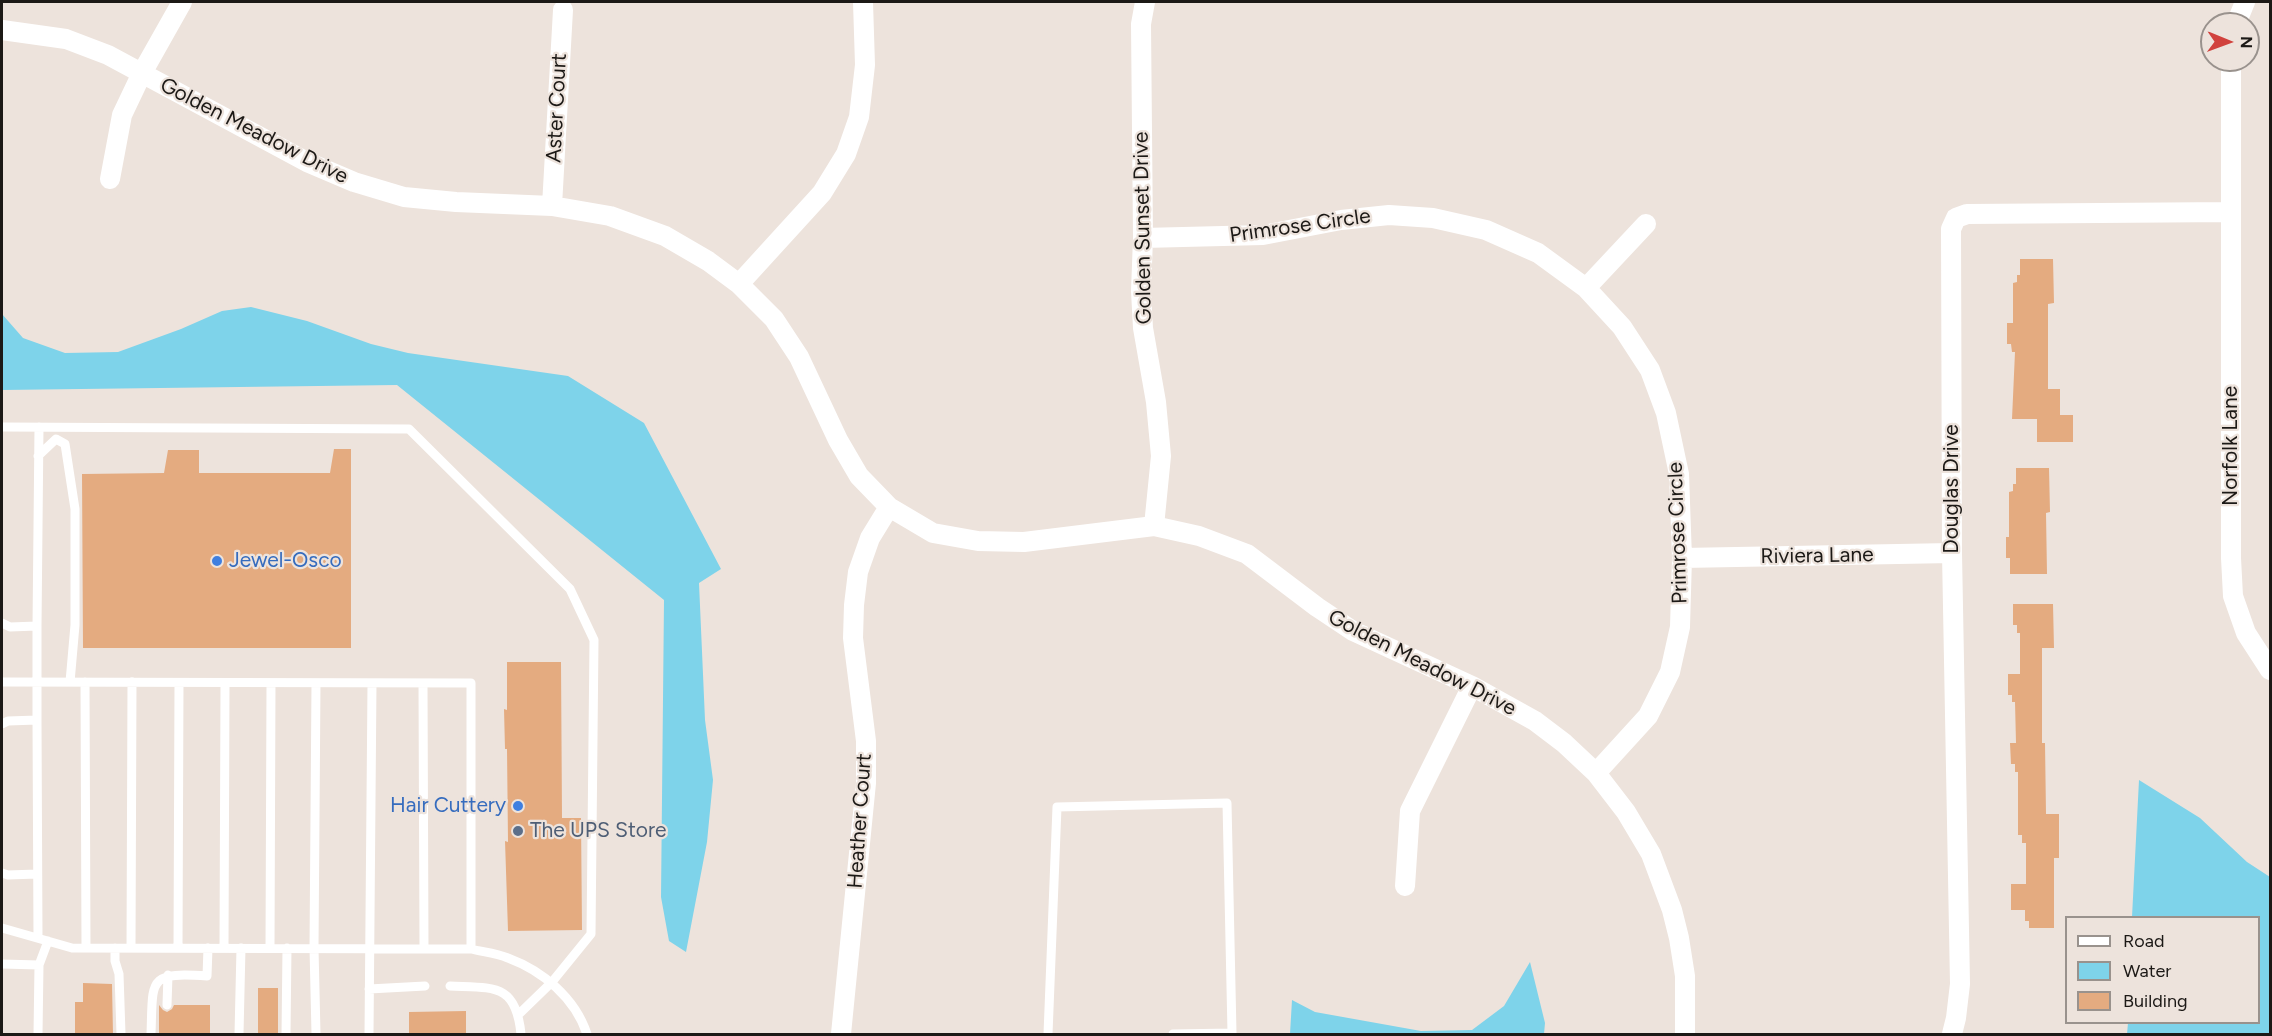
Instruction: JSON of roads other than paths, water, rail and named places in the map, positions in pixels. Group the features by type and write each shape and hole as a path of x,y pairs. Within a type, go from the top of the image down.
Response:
{"street":[{"path":"110,178 122,115 141,73 182,2"},
{"path":"739,284 822,193 846,154 858,117 866,65 863,2"},
{"name":"Golden Sunset Drive","path":"1145,2 1141,24 1143,238 1141,291 1143,328 1156,402 1161,456 1154,526"},
{"name":"Aster Court","path":"552,206 563,10"},
{"name":"Golden Meadow Drive","path":"2,30 66,39 108,55 307,162 354,182 404,197 456,202 552,206 610,216 665,236 708,261 739,284 774,319 799,357 838,440 860,476 889,507 933,533 978,541 1024,542 1154,526 1199,536 1247,554 1353,631 1472,686 1534,721 1564,743 1596,773 1638,831 1651,855 1672,910 1685,976 1685,1035"},
{"name":"Norfolk Lane","path":"2231,72 2230,558 2234,596 2246,633 2271,670"},
{"name":"Douglas Drive","path":"1952,1035 1960,984 1953,553 1951,229 1956,218 1967,214 2230,212"},
{"name":"Primrose Circle","path":"1143,238 1263,235 1341,220 1389,215 1433,218 1486,230 1538,254 1586,288 1622,327 1650,370 1666,413 1679,474 1682,558 1680,627 1670,672 1648,716 1596,773"},
{"path":"1586,288 1646,224"},
{"name":"Heather Court","path":"841,1035 866,783 866,741 853,638 854,605 858,572 870,538 889,507"},
{"name":"Riviera Lane","path":"1682,558 1953,553"},
{"path":"1405,886 1410,811 1472,686"}],"lane":[{"path":"2,427 409,429 570,589 594,640 591,934 552,982 519,1014"},
{"path":"38,938 39,427"},
{"path":"38,456 56,439 65,444 75,509 75,625 70,682"},
{"path":"2,623 10,627 37,626"},
{"path":"2,682 471,683 471,949"},
{"path":"85,682 86,948"},
{"path":"131,948 132,682"},
{"path":"178,948 179,683"},
{"path":"224,948 225,683"},
{"path":"270,948 272,683"},
{"path":"316,683 314,948 316,1035"},
{"path":"369,1035 372,683"},
{"path":"423,683 424,949"},
{"path":"2,724 8,721 37,720"},
{"path":"1048,1035 1057,807 1227,803 1232,1033 1173,1035"},
{"path":"2,873 8,875 38,874"},
{"path":"2,928 72,948 471,949 507,957 552,982 572,1005 587,1035"},
{"path":"38,1035 39,965 48,941"},
{"path":"116,948 121,1035"},
{"path":"151,1035 153,990 161,978 168,975 207,976 208,948"},
{"path":"239,1035 241,948"},
{"path":"286,1035 287,948"},
{"path":"2,964 39,965"},
{"path":"167,1005 168,975"},
{"path":"369,989 425,986"},
{"path":"450,986 494,988 512,999 519,1014 521,1035"}],"water":[{"path":"251,307 307,321 371,344 408,353 568,376 644,423 721,569 699,583 705,720 713,780 707,842 686,952 669,941 661,897 664,600 397,385 2,390 2,314 23,338 65,353 118,352 222,311"},
{"path":"2139,780 2200,818 2247,862 2270,877 2270,1034 2127,1034 2128,1024 2260,1024 2260,916 2132,916"},
{"path":"1530,962 1545,1023 1544,1034 1290,1034 1292,1000 1315,1012 1421,1031 1472,1030 1504,1006"}],"place":[{"name":"Jewel-Osco","path":"217,561"},
{"name":"Hair Cuttery","path":"518,806"},
{"name":"The UPS Store","path":"518,831"}]}
